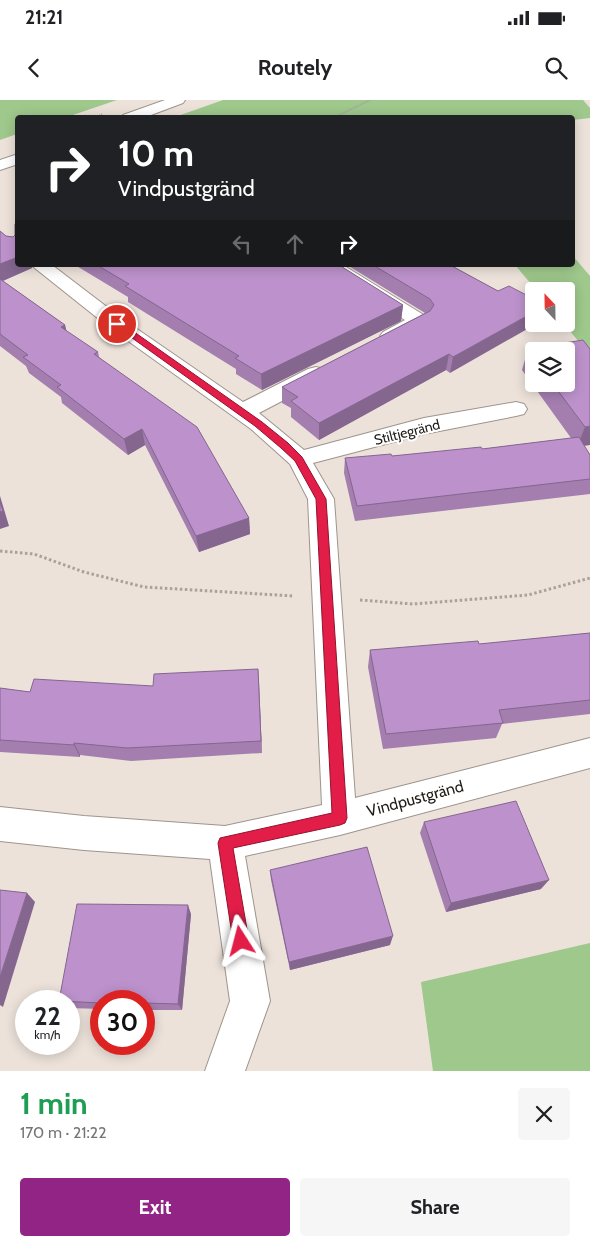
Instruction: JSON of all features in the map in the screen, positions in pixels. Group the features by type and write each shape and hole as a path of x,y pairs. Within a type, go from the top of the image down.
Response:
{"street":[{"path":"136,115 178,100"},
{"path":"0,165 15,160"},
{"path":"333,267 420,320 369,347"},
{"path":"54,268 242,412 299,459 321,499 340,818"},
{"path":"242,412 335,364"},
{"name":"Stiltjegränd","path":"299,459 424,426 516,409"},
{"name":"Vindpustgränd","path":"0,824 84,833 225,843 340,818 590,754"},
{"path":"225,843 250,1001 225,1071"}],"path":[{"path":"340,115 370,100"}],"green space":[{"path":"0,100 117,100 73,115 15,115 15,135 0,140"},
{"path":"223,100 583,100 590,108 590,118 575,120 575,115 181,115"},
{"path":"575,258 590,276 590,355 571,332 575,332 575,282 529,282 517,267 575,267"},
{"path":"590,943 590,1071 433,1071 421,982"}],"building":[{"path":"0,231 6,236 13,237 15,235 15,258 0,264"},
{"path":"100,267 342,267 403,305 261,374 235,358 239,356 125,286 129,284"},
{"path":"376,267 454,267 498,291 509,286 525,294 525,317 453,357 449,354 319,423 291,401 298,397 282,387 430,311 434,305 430,299"},
{"path":"0,279 65,325 61,327 98,352 94,354 197,427 249,518 196,536 142,429 124,439 57,387 61,385 23,357 28,355 0,334"},
{"path":"583,340 590,349 590,426 585,427 559,392 575,392 575,342 571,342"},
{"path":"579,437 590,455 590,479 357,506 345,458 391,454 392,456 481,447 482,449"},
{"path":"590,633 590,700 499,710 503,723 386,734 370,650 478,641 479,644"},
{"path":"258,669 261,741 127,748 74,743 74,745 0,740 0,688 30,692 34,679 153,686 154,674"},
{"path":"516,801 549,880 451,903 424,822"},
{"path":"367,847 393,936 289,962 270,870"},
{"path":"0,890 27,893 0,977"},
{"path":"77,904 188,905 178,1004 155,1003 155,990 90,990 90,1002 80,1002 80,990 61,990"}],"route":[{"path":"117,324 258,424 284,445 299,459 321,499 340,818 225,843 241,941"}]}
